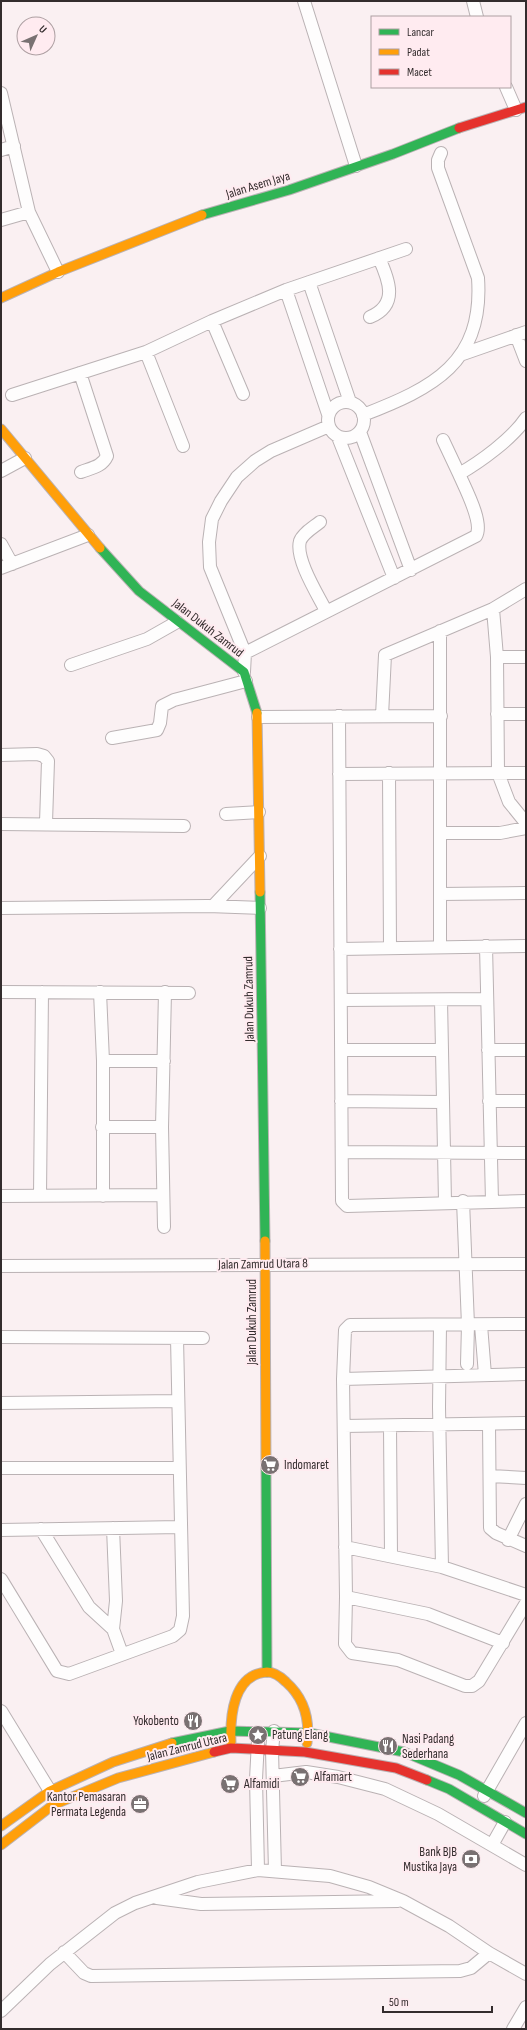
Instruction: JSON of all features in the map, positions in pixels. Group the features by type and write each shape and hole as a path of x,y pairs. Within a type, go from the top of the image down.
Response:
{"street":[{"path":"473,1 477,16"},
{"path":"306,2 356,166"},
{"path":"507,88 521,108"},
{"path":"1,92 29,212 58,272"},
{"name":"Jalan Asem Jaya","path":"1,298 58,272 201,216 289,190 427,141 452,130 521,108"},
{"path":"1,150 14,146"},
{"path":"363,415 397,402 436,381 463,354 477,317 479,297 478,278 438,168 438,160 441,153"},
{"path":"1,220 29,212"},
{"path":"12,395 146,352 212,321 286,290 406,248"},
{"path":"370,317 378,314 384,308 390,291 388,278 379,258"},
{"path":"309,282 350,402"},
{"path":"286,290 328,420 338,437 394,578"},
{"path":"212,321 243,394"},
{"path":"463,354 521,333 526,361"},
{"path":"146,352 183,446"},
{"path":"80,372 107,456 104,462 98,466 81,472"},
{"path":"112,738 157,730 160,723 162,706 174,700 245,677 245,653 210,567 209,542 212,519 221,501 238,477 254,461 328,420 333,407 340,402 350,402 360,409 364,421 360,432 354,437 338,437"},
{"path":"459,474 472,466 504,441 526,418"},
{"name":"Jalan Dukuh Zamrud","path":"1,429 88,535 139,590 245,677 258,717 265,1265 266,1672"},
{"path":"360,432 411,570"},
{"path":"245,653 411,570 472,538 479,532 469,495 444,440"},
{"path":"1,471 25,458"},
{"path":"320,522 304,536 300,542 300,549 304,566 326,612"},
{"path":"1,544 6,566 88,535"},
{"path":"382,716 385,655 493,610 520,596 526,589"},
{"path":"493,610 497,657 498,773 509,802 526,824"},
{"path":"71,665 147,639 178,622"},
{"path":"440,631 440,947"},
{"path":"497,657 526,657"},
{"path":"497,714 526,714"},
{"path":"339,716 341,1102 343,1152 342,1201 347,1206 463,1201 526,1201"},
{"path":"258,717 441,716"},
{"path":"1,754 37,754 44,756 48,761 46,823"},
{"path":"389,773 390,948"},
{"path":"339,774 526,773"},
{"path":"226,814 259,812"},
{"path":"1,824 46,823 184,826"},
{"path":"440,833 500,833 526,828"},
{"path":"214,906 260,856"},
{"path":"440,894 526,893"},
{"path":"1,908 214,906 260,908"},
{"path":"486,946 492,1201"},
{"path":"340,949 526,946"},
{"path":"1,992 188,993"},
{"path":"40,1196 42,992"},
{"path":"100,992 103,1061 103,1196"},
{"path":"164,1227 162,1127 165,992"},
{"path":"341,1000 487,999"},
{"path":"441,1000 445,1202"},
{"path":"341,1050 442,1050"},
{"path":"488,1050 526,1050"},
{"path":"103,1061 164,1061"},
{"path":"489,1101 526,1101"},
{"path":"341,1102 442,1102"},
{"path":"102,1127 162,1127"},
{"path":"343,1152 526,1153"},
{"path":"1,1196 163,1195"},
{"path":"463,1201 468,1325 467,1364"},
{"name":"Jalan Zamrud Utara 8","path":"1,1266 526,1264"},
{"path":"526,1324 348,1326 344,1332 343,1380 346,1547 345,1644 352,1653 398,1660 465,1686 472,1686 479,1681 526,1603"},
{"path":"440,1325 439,1424 442,1567"},
{"path":"481,1325 485,1375"},
{"path":"1,1337 203,1338"},
{"path":"1,1579 57,1671 69,1674 173,1636 180,1630 183,1616 177,1338"},
{"path":"343,1380 526,1374"},
{"path":"1,1403 178,1401"},
{"path":"344,1426 526,1423"},
{"path":"489,1424 490,1528 508,1540 526,1546"},
{"path":"390,1426 391,1556"},
{"path":"1,1468 179,1468"},
{"path":"490,1476 526,1478"},
{"path":"508,1540 526,1504"},
{"path":"1,1530 180,1527"},
{"path":"113,1528 116,1601 113,1629 122,1654"},
{"path":"42,1529 89,1607 113,1629"},
{"path":"346,1547 442,1567 526,1595"},
{"path":"346,1598 428,1614 503,1643"},
{"path":"231,1748 230,1731 233,1704 238,1692 254,1677 266,1672 279,1675 298,1692 303,1702 309,1732 305,1752"},
{"path":"1,1712 50,1791"},
{"path":"478,1806 526,1723"},
{"path":"258,1870 256,1779 259,1730"},
{"name":"Jalan Zamrud Utara","path":"1,1826 50,1791 113,1762 171,1743 230,1731 259,1730 309,1732 404,1752 459,1775 526,1813"},
{"path":"274,1731 272,1750 275,1871"},
{"name":"Jalan Zamrud Utara","path":"1,1845 53,1805 118,1778 173,1762 231,1748 305,1752 396,1768 449,1790 526,1834"},
{"path":"273,1776 306,1772 338,1777 384,1789 438,1814 526,1865"},
{"path":"492,1845 505,1822"},
{"path":"1,2011 50,1964 115,1913 135,1903 154,1898 198,1882 258,1870 330,1876 369,1887 403,1901 449,1926 489,1954 526,1974"},
{"path":"154,1898 201,1904 403,1901"},
{"path":"64,1952 84,1973 91,1976 460,1971 471,1968 489,1954"},
{"path":"513,2029 526,2007"}],"traffic: fast":[{"path":"202,215 289,190 393,154 459,128"},
{"path":"100,548 139,591 244,672 257,713"},
{"path":"260,892 265,1241"},
{"path":"266,1468 267,1672"},
{"path":"172,1743 230,1731 309,1733 404,1752 459,1775 526,1813"},
{"path":"427,1780 449,1789 526,1834"}],"traffic: slow":[{"path":"1,298 58,272 202,215"},
{"path":"1,429 100,548"},
{"path":"257,713 260,892"},
{"path":"265,1241 266,1468"},
{"path":"231,1742 231,1721 233,1709 240,1688 247,1680 256,1675 270,1672 284,1680 292,1688 301,1702 308,1726 307,1743"},
{"path":"1,1826 50,1791 113,1762 172,1743"},
{"path":"1,1845 53,1805 118,1778 214,1752"}],"traffic: jam":[{"path":"459,128 526,107"},
{"path":"214,1752 231,1748 305,1752 396,1768 427,1780"}],"place":[{"name":"Indomaret","path":"270,1465"},
{"name":"Yokobento","path":"193,1721"},
{"name":"Patung Elang","path":"258,1735"},
{"name":"Nasi Padang Sederhana","path":"388,1746"},
{"name":"Alfamart","path":"300,1777"},
{"name":"Alfamidi","path":"230,1784"},
{"name":"Kantor Pemasaran Permata Legenda","path":"140,1804"},
{"name":"Bank BJB Mustika Jaya","path":"471,1859"}]}
